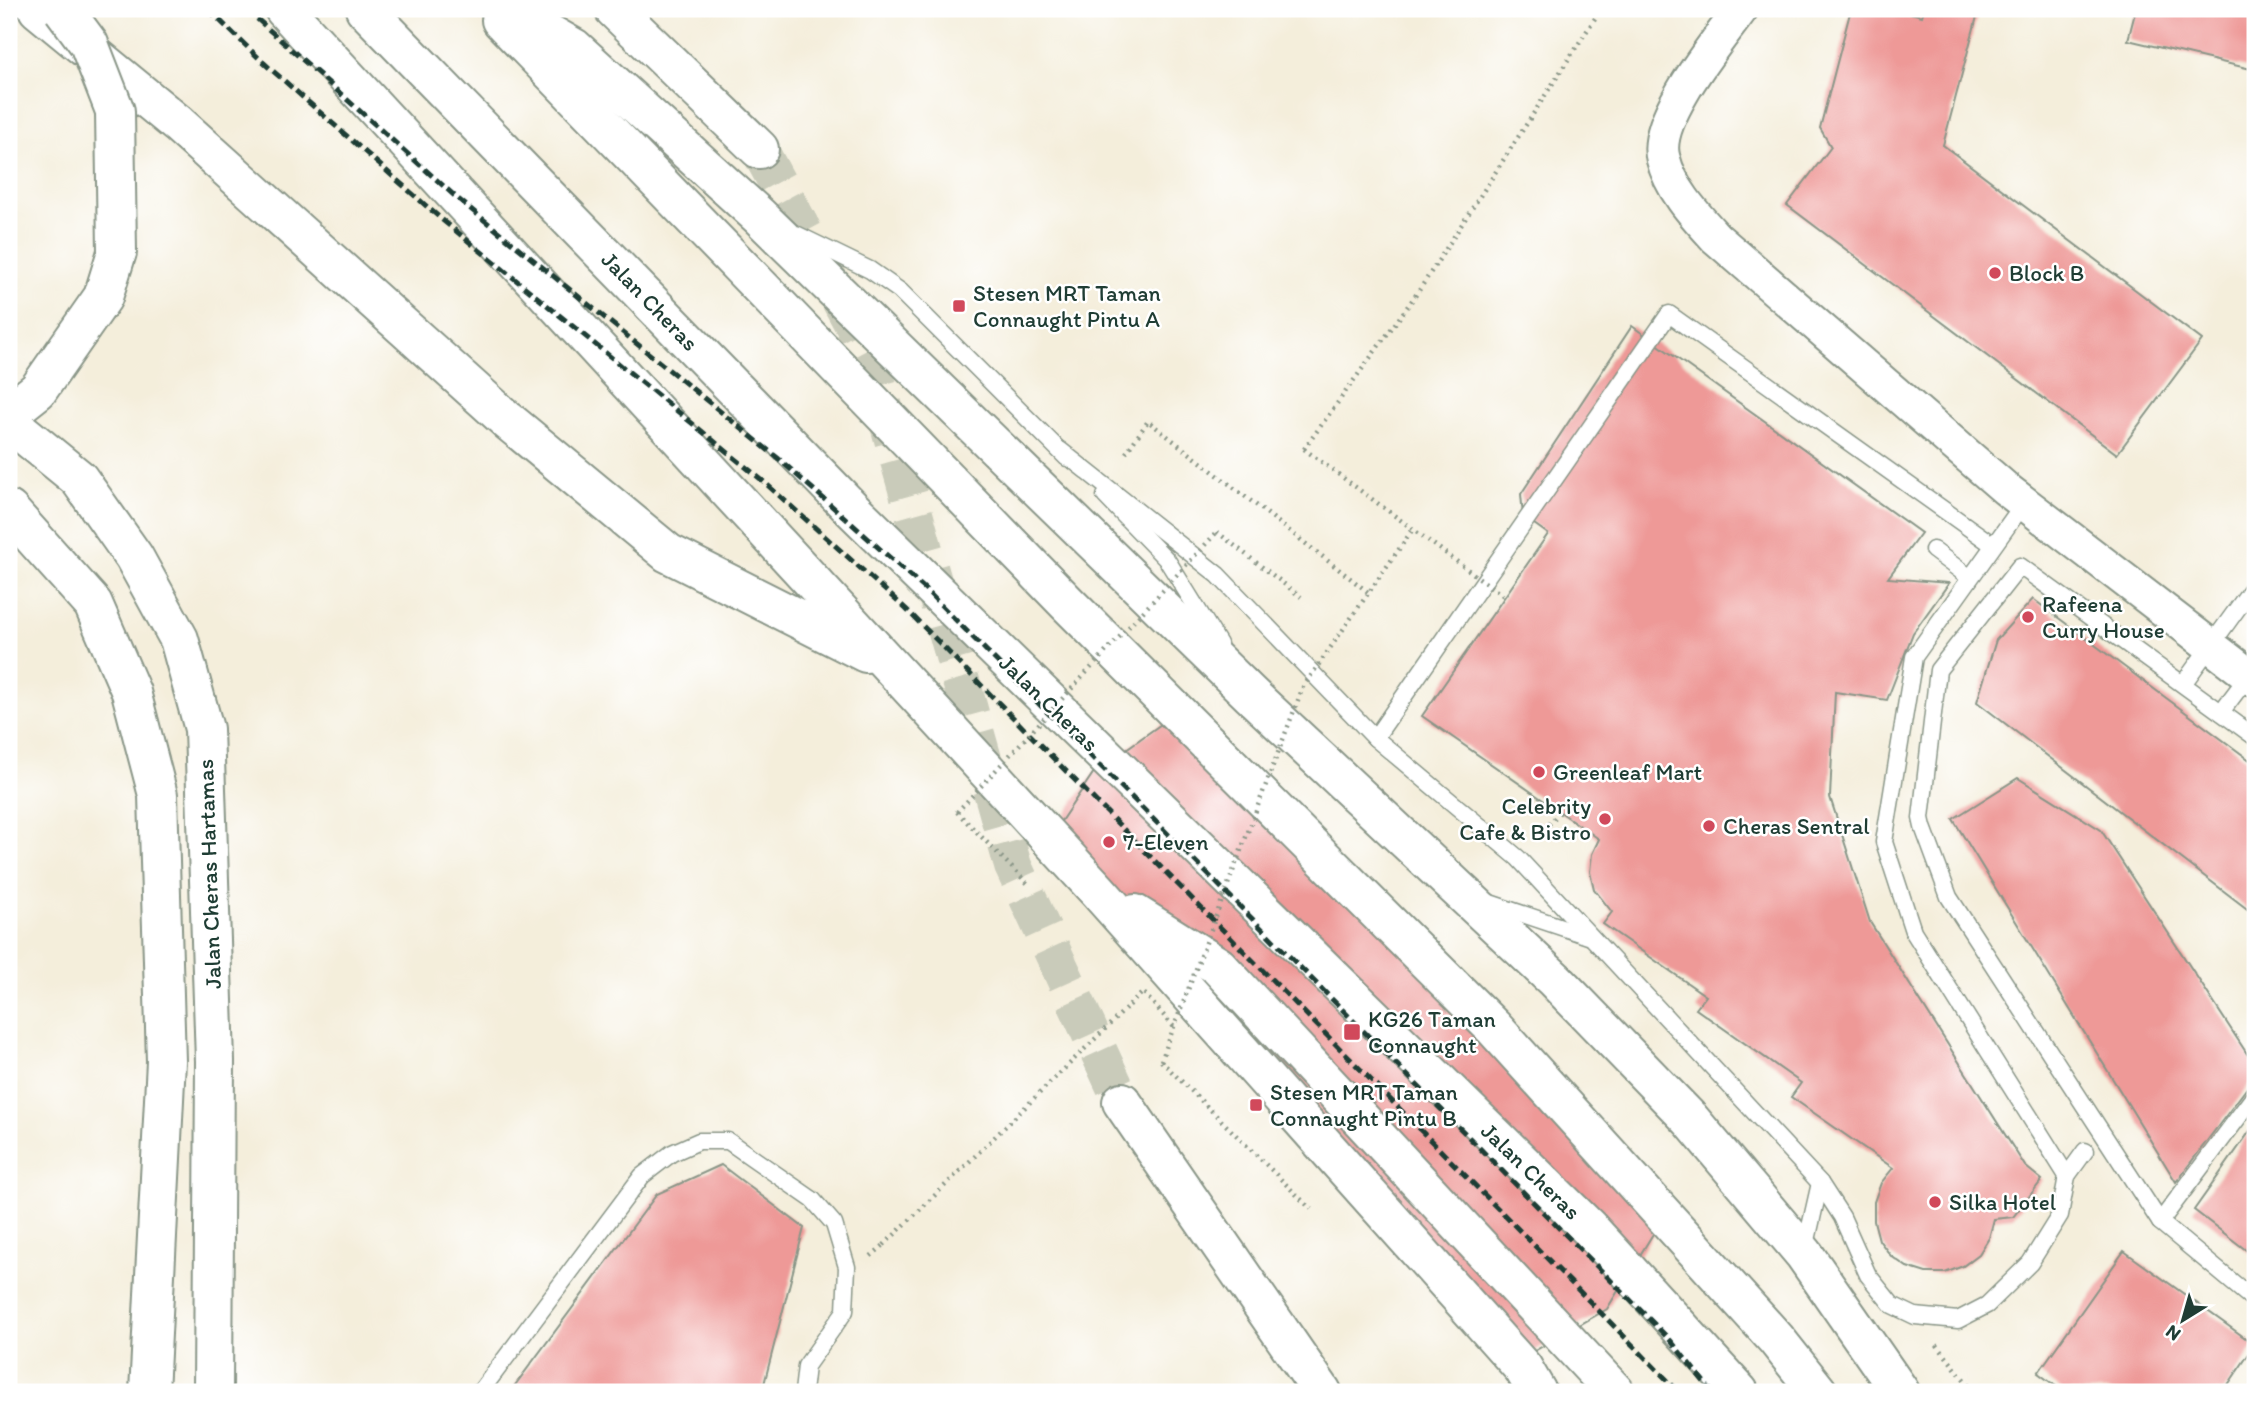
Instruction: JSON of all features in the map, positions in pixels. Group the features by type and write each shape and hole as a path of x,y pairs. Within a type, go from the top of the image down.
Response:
{"main road":[{"path":"38,9 178,124 507,420 668,553 888,664"},
{"path":"9,413 38,390 103,297 117,252 115,111 89,44 62,9"},
{"path":"285,9 1098,891 1523,1368 1537,1392"},
{"name":"Jalan Cheras","path":"365,9 861,518 1588,1227 1739,1392"},
{"path":"489,9 1067,603 1494,1028 1776,1339 1818,1392"},
{"path":"506,9 575,48 759,216 1251,695 1555,980 1690,1119 1804,1254 1900,1392"},
{"path":"614,9 759,149"},
{"name":"Jalan Cheras Hartamas","path":"9,422 79,479 134,557 179,639 204,729 215,1061 213,1392"},
{"path":"9,510 93,604 131,692 158,795 166,1061 149,1392"},
{"path":"1098,891 1218,966 1615,1392"},
{"path":"1122,1102 1322,1392"},
{"path":"154,1300 183,1164 189,1155 201,1147 214,1145"}],"street":[{"path":"1741,9 1667,119 1662,157 1683,202 1716,238 2015,496 2252,677"}],"lane":[{"path":"759,216 870,270 900,291 1167,560 1251,695"},
{"path":"1375,738 1669,314 1993,545"},
{"path":"1060,450 1218,575 1375,738 1518,858 1820,1183 1842,1217 1868,1275 1892,1305 1915,1316 1958,1320 1987,1305 2030,1263 2060,1215 2067,1176 2085,1151"},
{"path":"2015,496 1993,545 1914,656 1884,842 1913,931 2067,1176"},
{"path":"1933,550 1969,577"},
{"path":"2255,737 2020,566 1938,670 1921,818 1949,897 2161,1222 2255,1301"},
{"path":"2183,684 2253,586"},
{"path":"2221,712 2252,677"},
{"path":"1465,894 1591,937"},
{"path":"2161,1222 2255,1095"},
{"path":"480,1392 642,1176 672,1153 699,1141 728,1141 813,1200 834,1224 847,1267 845,1311 806,1366 803,1392"},
{"path":"1804,1254 1820,1183"}],"path":[{"path":"1505,597 1304,449 1418,292 1601,9"},
{"path":"1126,453 1148,421 1368,592"},
{"path":"1311,1209 1161,1061 1303,687 1413,529"},
{"path":"1029,885 957,812 1217,532 1301,597"},
{"path":"1518,858 1560,812"},
{"path":"884,1245 1143,992 1174,1027"},
{"path":"1915,1316 1974,1392"}],"building":[{"name":"Block B","path":"1851,9 1896,9 1922,16 1924,9 1979,9 1943,145 2202,340 2117,454 1787,205 1831,147 1820,128"},
{"path":"2136,9 2255,9 2255,70 2128,40"},
{"name":"Cheras Sentral","path":"1632,326 1921,533 1888,578 1949,583 1913,633 1887,700 1835,692 1830,797 1870,922 2025,1166 2042,1180 2013,1217 1994,1219 1989,1238 1979,1254 1963,1266 1945,1273 1926,1273 1907,1267 1891,1256 1879,1240 1874,1221 1874,1202 1881,1183 1893,1168 1791,1097 1801,1083 1696,1009 1706,996 1603,924 1612,912 1594,889 1590,872 1592,854 1599,839 1422,716 1548,534 1523,516 1521,494"},
{"path":"2033,599 2255,764 2255,915 1977,702 1996,640"},
{"name":"KG26 Taman Connaught","path":"1178,712 1667,1211 1607,1309 1524,1357 1039,854 1094,772"},
{"path":"2018,778 2101,830 2255,1066 2255,1077 2176,1182 1953,819"},
{"path":"2255,1124 2255,1257 2194,1210"},
{"path":"721,1165 804,1228 762,1392 510,1392 657,1194"},
{"path":"2124,1251 2255,1345 2223,1392 2064,1392 2038,1373"}],"tunnel":[{"path":"759,149 869,354 1013,866 1122,1102"}],"railway":[{"path":"208,9 264,63 440,218 763,481 906,609 1679,1392"},
{"path":"246,9 457,198 779,459 925,589 1671,1341 1712,1392"}],"place":[{"name":"Block B","path":"1995,273"},
{"name":"Stesen MRT Taman Connaught Pintu A","path":"959,306"},
{"name":"Rafeena Curry House","path":"2028,617"},
{"name":"Greenleaf Mart","path":"1539,772"},
{"name":"Celebrity Cafe & Bistro","path":"1605,819"},
{"name":"Cheras Sentral","path":"1709,826"},
{"name":"7-Eleven","path":"1109,842"},
{"name":"KG26 Taman Connaught","path":"1352,1032"},
{"name":"Stesen MRT Taman Connaught Pintu B","path":"1256,1105"},
{"name":"Silka Hotel","path":"1935,1202"}]}
